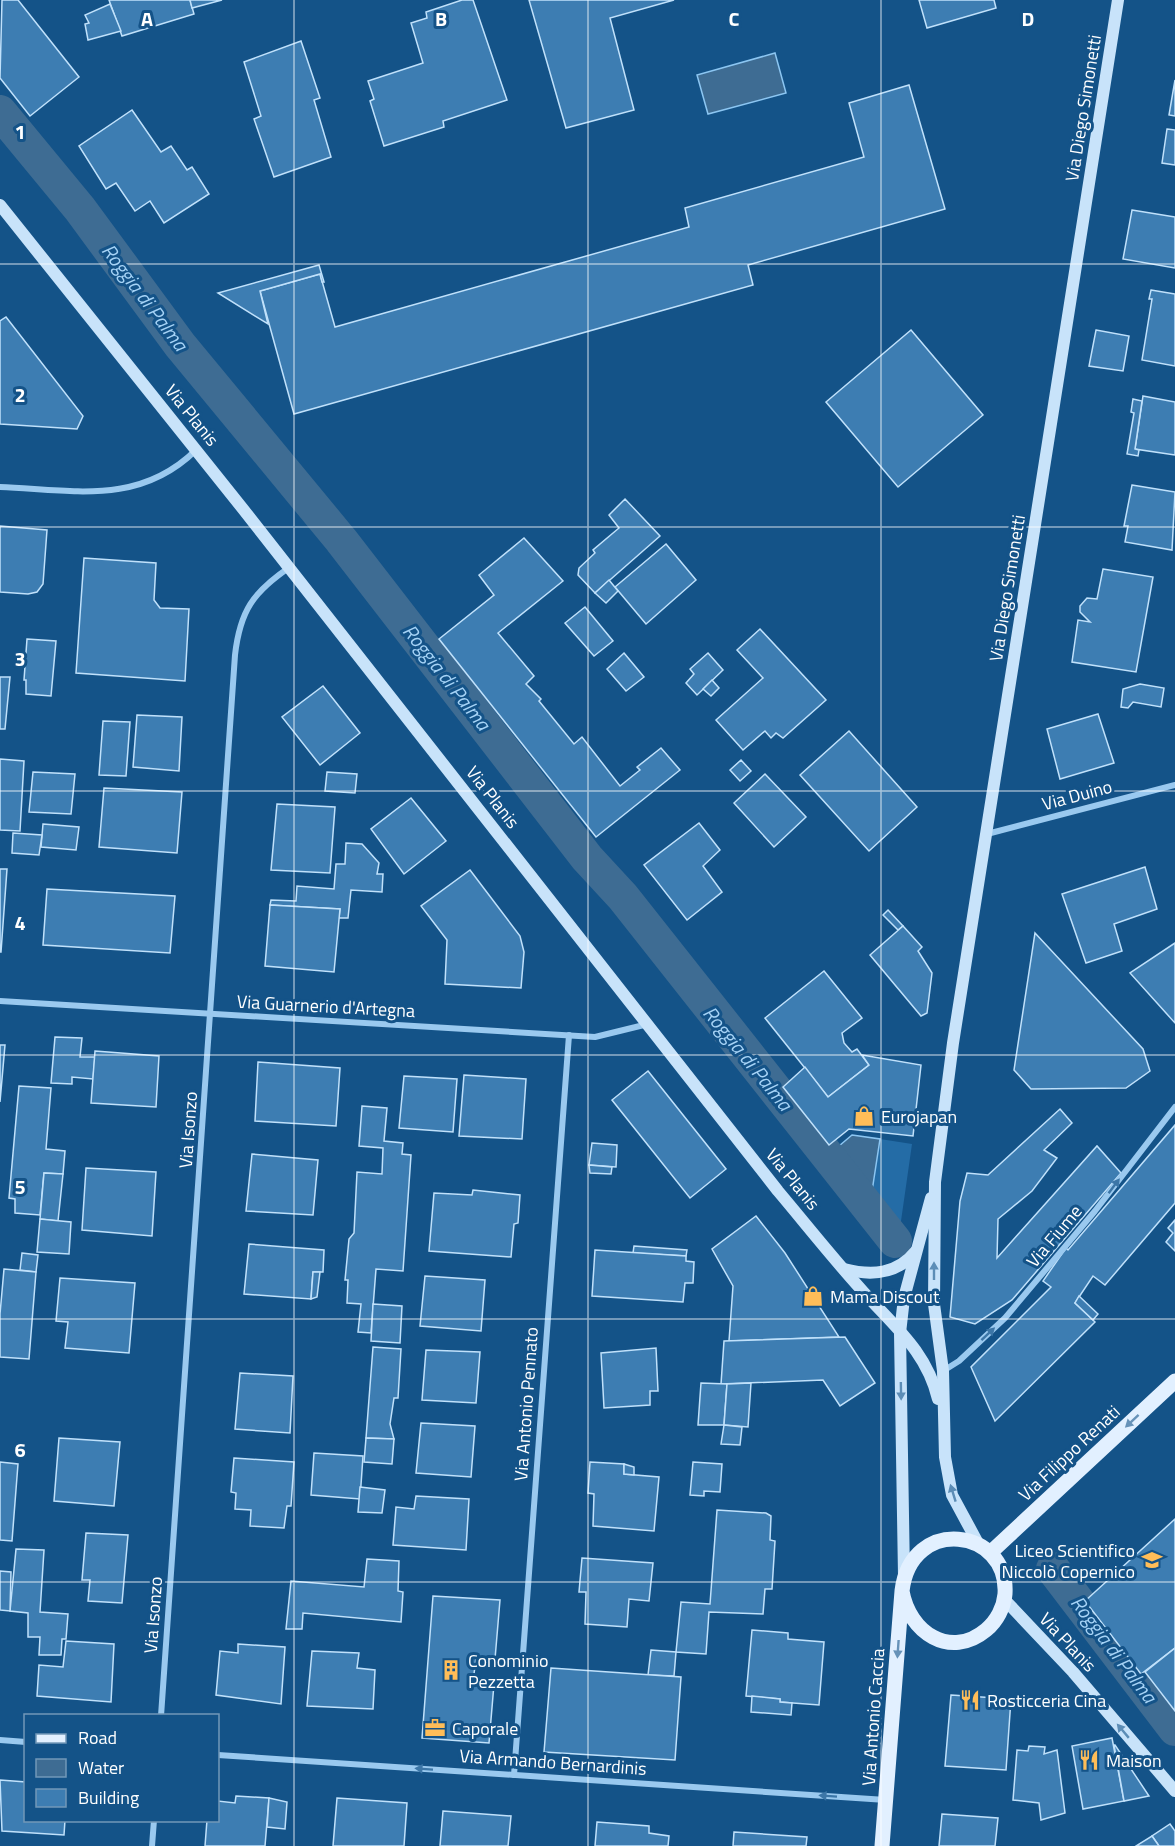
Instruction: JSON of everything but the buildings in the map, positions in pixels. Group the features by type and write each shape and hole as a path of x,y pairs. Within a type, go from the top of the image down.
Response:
{"main road":[{"name":"Via Diego Simonetti","path":"900,1333 904,1298 935,1182 986,834 1118,0"},
{"name":"Via Planis","path":"0,205 290,567 778,1191 900,1333 914,1345 933,1382 942,1418 952,1495 985,1549"},
{"name":"Via Diego Simonetti","path":"935,1182 934,1304 943,1371"},
{"path":"844,1269 878,1274 896,1268 916,1251"},
{"name":"Via Antonio Caccia","path":"900,1333 904,1606 912,1620 923,1631 948,1641 969,1639 988,1628 1001,1610 1004,1599"},
{"name":"Via Planis","path":"942,1418 943,1371"},
{"name":"Via Filippo Renati","path":"985,1549 1175,1381"},
{"name":"Via Antonio Caccia","path":"882,1846 903,1584 909,1564 929,1544 957,1538 985,1549"},
{"path":"985,1549 1003,1574 1004,1599"},
{"name":"Via Planis","path":"1004,1599 1073,1672 1175,1791"}],"street":[{"path":"0,487 110,491 152,480 196,449"},
{"name":"Via Isonzo","path":"161,1714 236,642 241,622 254,596 268,582 290,567"},
{"name":"Via Duino","path":"986,834 1175,785"},
{"name":"Via Guarnerio d'Artegna","path":"0,1001 595,1037 648,1024"},
{"name":"Via Antonio Pennato","path":"514,1775 569,1035"},
{"name":"Via Fiume","path":"943,1371 959,1361 1005,1318 1095,1211 1175,1107"},
{"path":"0,1740 24,1742"},
{"name":"Via Armando Bernardinis","path":"219,1755 886,1800"},
{"path":"152,1846 154,1822"}],"shaded area":[{"path":"880,1139 912,1144 900,1228 871,1196"}],"water":[{"path":"775,53 786,93 708,114 697,75"},
{"path":"852,1135 880,1139 869,1211 826,1157"}],"waterway":[{"name":"Roggia di Palma","path":"0,112 80,209 180,345 341,540 587,858 623,897 895,1241"},
{"name":"Roggia di Palma","path":"1053,1569 1175,1729"}],"place":[{"name":"Eurojapan","path":"864,1116"},
{"name":"Mama Discout","path":"813,1296"},
{"name":"Liceo Scientifico Niccolò Copernico","path":"1152,1560"},
{"name":"Conominio Pezzetta","path":"451,1670"},
{"name":"Rosticceria Cina","path":"970,1700"},
{"name":"Caporale","path":"435,1728"},
{"name":"Maison","path":"1089,1760"}]}
